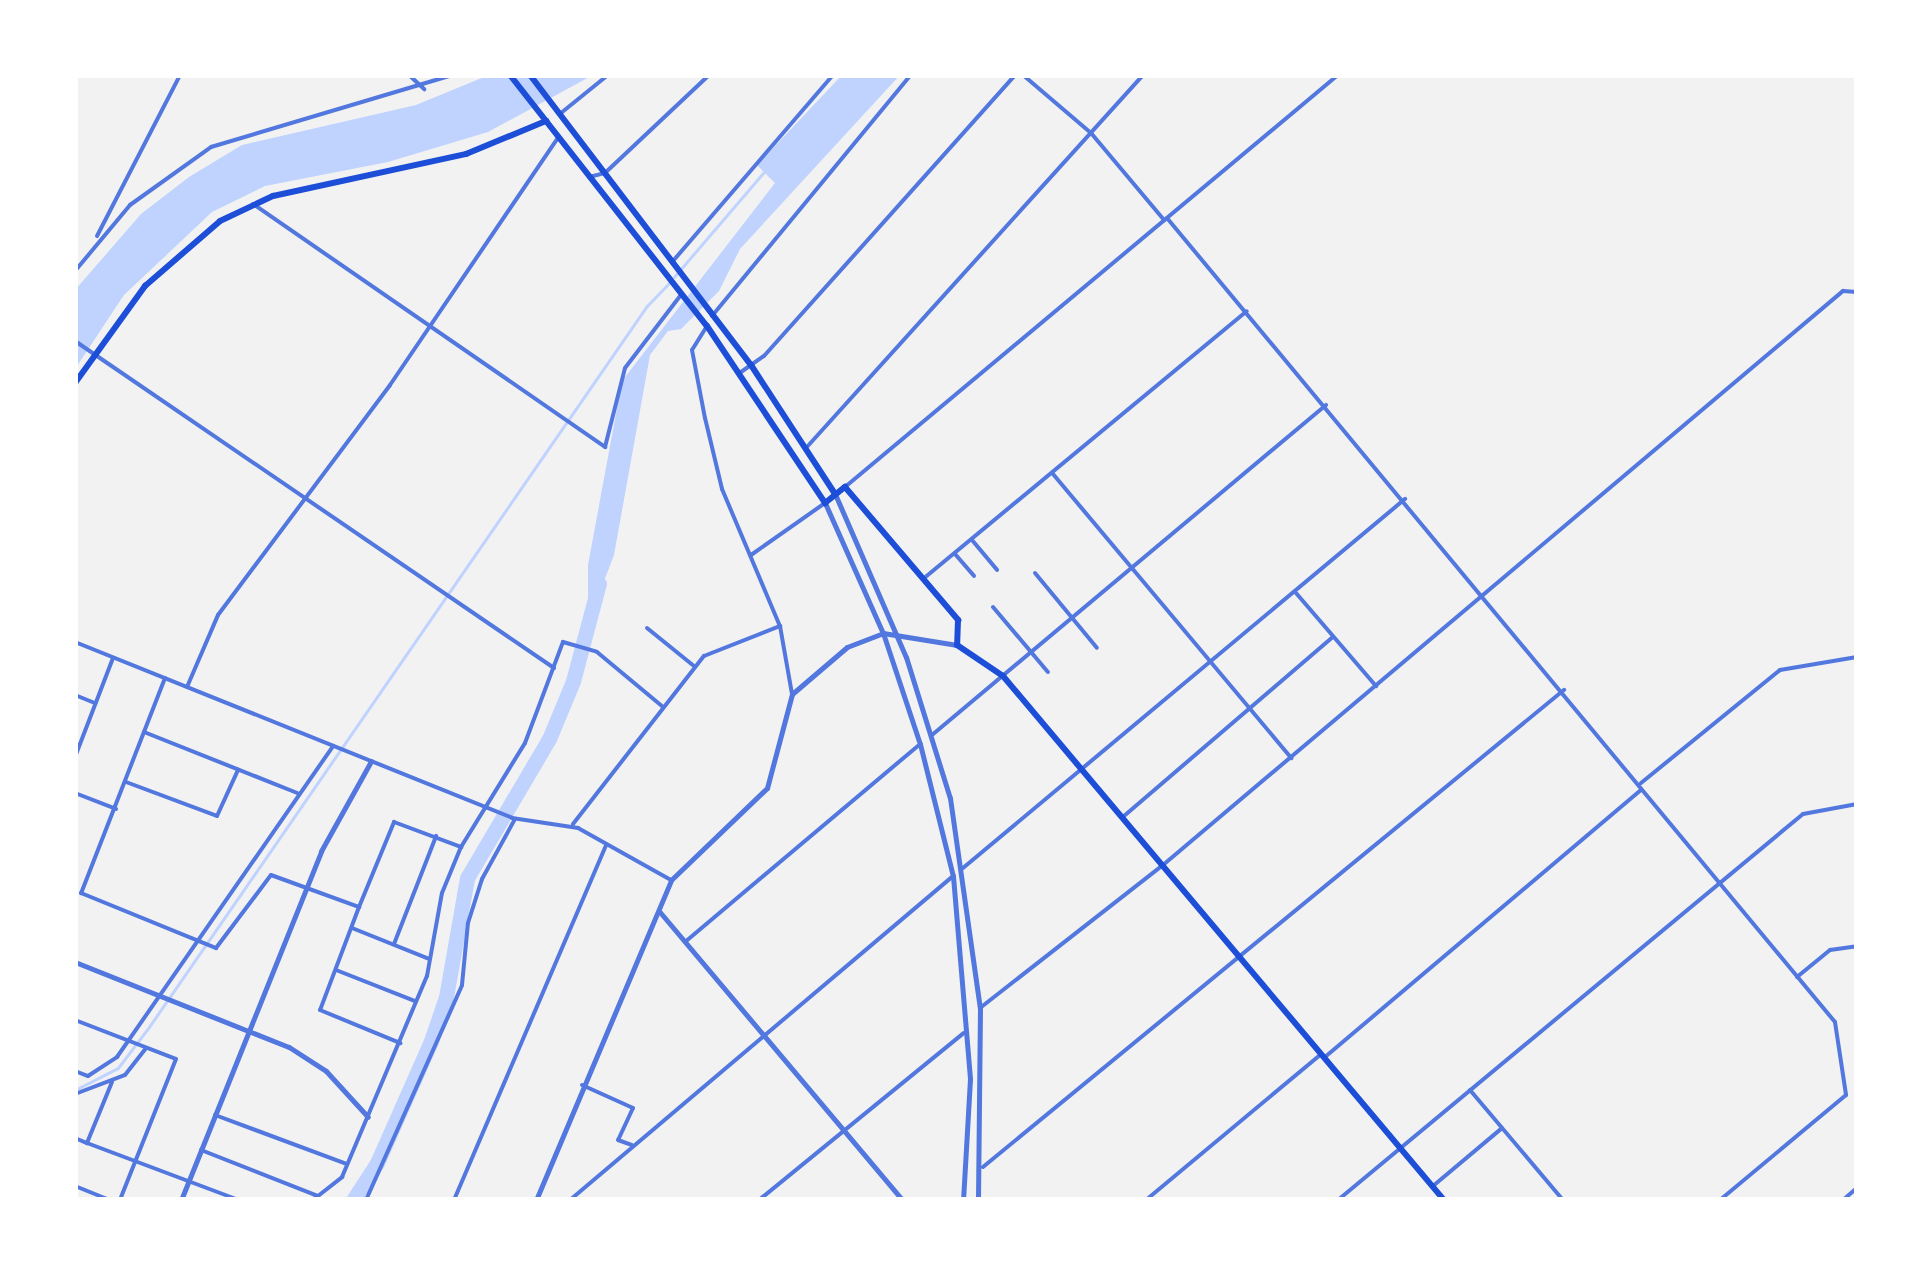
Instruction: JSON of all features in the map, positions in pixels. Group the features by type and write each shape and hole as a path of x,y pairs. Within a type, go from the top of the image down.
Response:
{"main road":[{"path":"510,75 740,372 825,504 845,486 958,620 957,645 1003,676 1444,1200"},
{"path":"530,75 751,364 836,494"},
{"path":"75,383 173,258 253,204 466,154 546,121"}],"street":[{"path":"75,272 96,241 180,75"},
{"path":"409,75 424,88"},
{"path":"96,241 155,184 211,147 263,126 424,88 454,75"},
{"path":"560,114 608,75"},
{"path":"589,177 605,172 710,75"},
{"path":"671,262 833,75"},
{"path":"710,314 912,75"},
{"path":"740,372 1015,75"},
{"path":"1022,75 1090,134 1248,310 1835,1022 1848,1090"},
{"path":"806,448 1143,75"},
{"path":"845,486 1338,75"},
{"path":"187,688 218,615 310,497 558,138"},
{"path":"253,204 605,447 624,368 682,294"},
{"path":"980,1008 1162,865 1843,291 1857,292"},
{"path":"924,579 1248,310"},
{"path":"536,1200 672,880 767,788 792,694 780,626 722,489 705,418 692,350 706,326"},
{"path":"75,341 310,497 555,668"},
{"path":"932,735 1326,405"},
{"path":"1053,474 1290,758"},
{"path":"836,494 896,632 932,735 963,868 980,1008 983,1167 978,1200"},
{"path":"963,868 1405,499"},
{"path":"751,555 825,504 882,633 920,744 953,876 968,1032 963,1200"},
{"path":"972,540 997,570"},
{"path":"955,554 974,576"},
{"path":"1035,572 1097,648"},
{"path":"1296,593 1376,686"},
{"path":"993,607 1048,672"},
{"path":"572,825 695,667 716,650 780,626"},
{"path":"647,628 695,667"},
{"path":"792,694 847,646 882,633 896,632 957,645"},
{"path":"1121,819 1334,638"},
{"path":"75,642 514,819 572,825 672,880"},
{"path":"312,1200 336,1184 347,1164 417,1002 436,913 461,847 526,744 562,642 597,652 663,707"},
{"path":"1146,1200 1323,1056 1780,670 1857,657"},
{"path":"75,756 113,658"},
{"path":"164,678 81,893 216,948 272,874 359,907"},
{"path":"983,1167 1242,960 1564,690"},
{"path":"75,695 95,703"},
{"path":"144,732 299,794"},
{"path":"685,942 920,744"},
{"path":"75,1070 88,1076 128,1042 333,746"},
{"path":"181,1200 340,811 371,761"},
{"path":"126,782 217,816 238,770"},
{"path":"75,792 116,809"},
{"path":"1338,1200 1802,814 1857,804"},
{"path":"366,1200 462,985 468,924 482,879 514,819"},
{"path":"400,1043 320,1010 394,822 461,847"},
{"path":"394,944 436,836"},
{"path":"454,1200 606,846"},
{"path":"570,1200 953,876"},
{"path":"659,912 902,1200"},
{"path":"352,928 429,958"},
{"path":"1797,978 1830,950 1857,946"},
{"path":"75,962 312,1059 368,1116"},
{"path":"336,970 417,1002"},
{"path":"75,1020 176,1060 120,1200"},
{"path":"760,1200 955,1036 968,1032"},
{"path":"88,1142 112,1082 146,1048"},
{"path":"75,1094 112,1082"},
{"path":"582,1085 633,1108 618,1140 632,1145"},
{"path":"1720,1200 1848,1090 1857,1089"},
{"path":"1470,1090 1563,1200"},
{"path":"215,1115 347,1164"},
{"path":"1433,1186 1502,1128"},
{"path":"75,1138 239,1200"},
{"path":"201,1150 318,1196"},
{"path":"75,1186 110,1200"},
{"path":"1842,1200 1857,1188"}],"water":[{"path":"489,75 593,75 488,132 388,162 265,186 212,212 124,295 75,369 75,290 141,214 189,177 242,145 416,105"},
{"path":"842,75 900,75 740,249 719,291 681,329 668,331 650,355 614,555 596,602 588,603 588,565 622,381 775,183 757,165"}],"waterway":[{"path":"674,277 763,173"},
{"path":"75,1090 118,1068 149,1027 647,306 669,283"},
{"path":"353,1200 377,1163 431,1041 446,997 467,878 549,739 573,681 599,583"}]}
